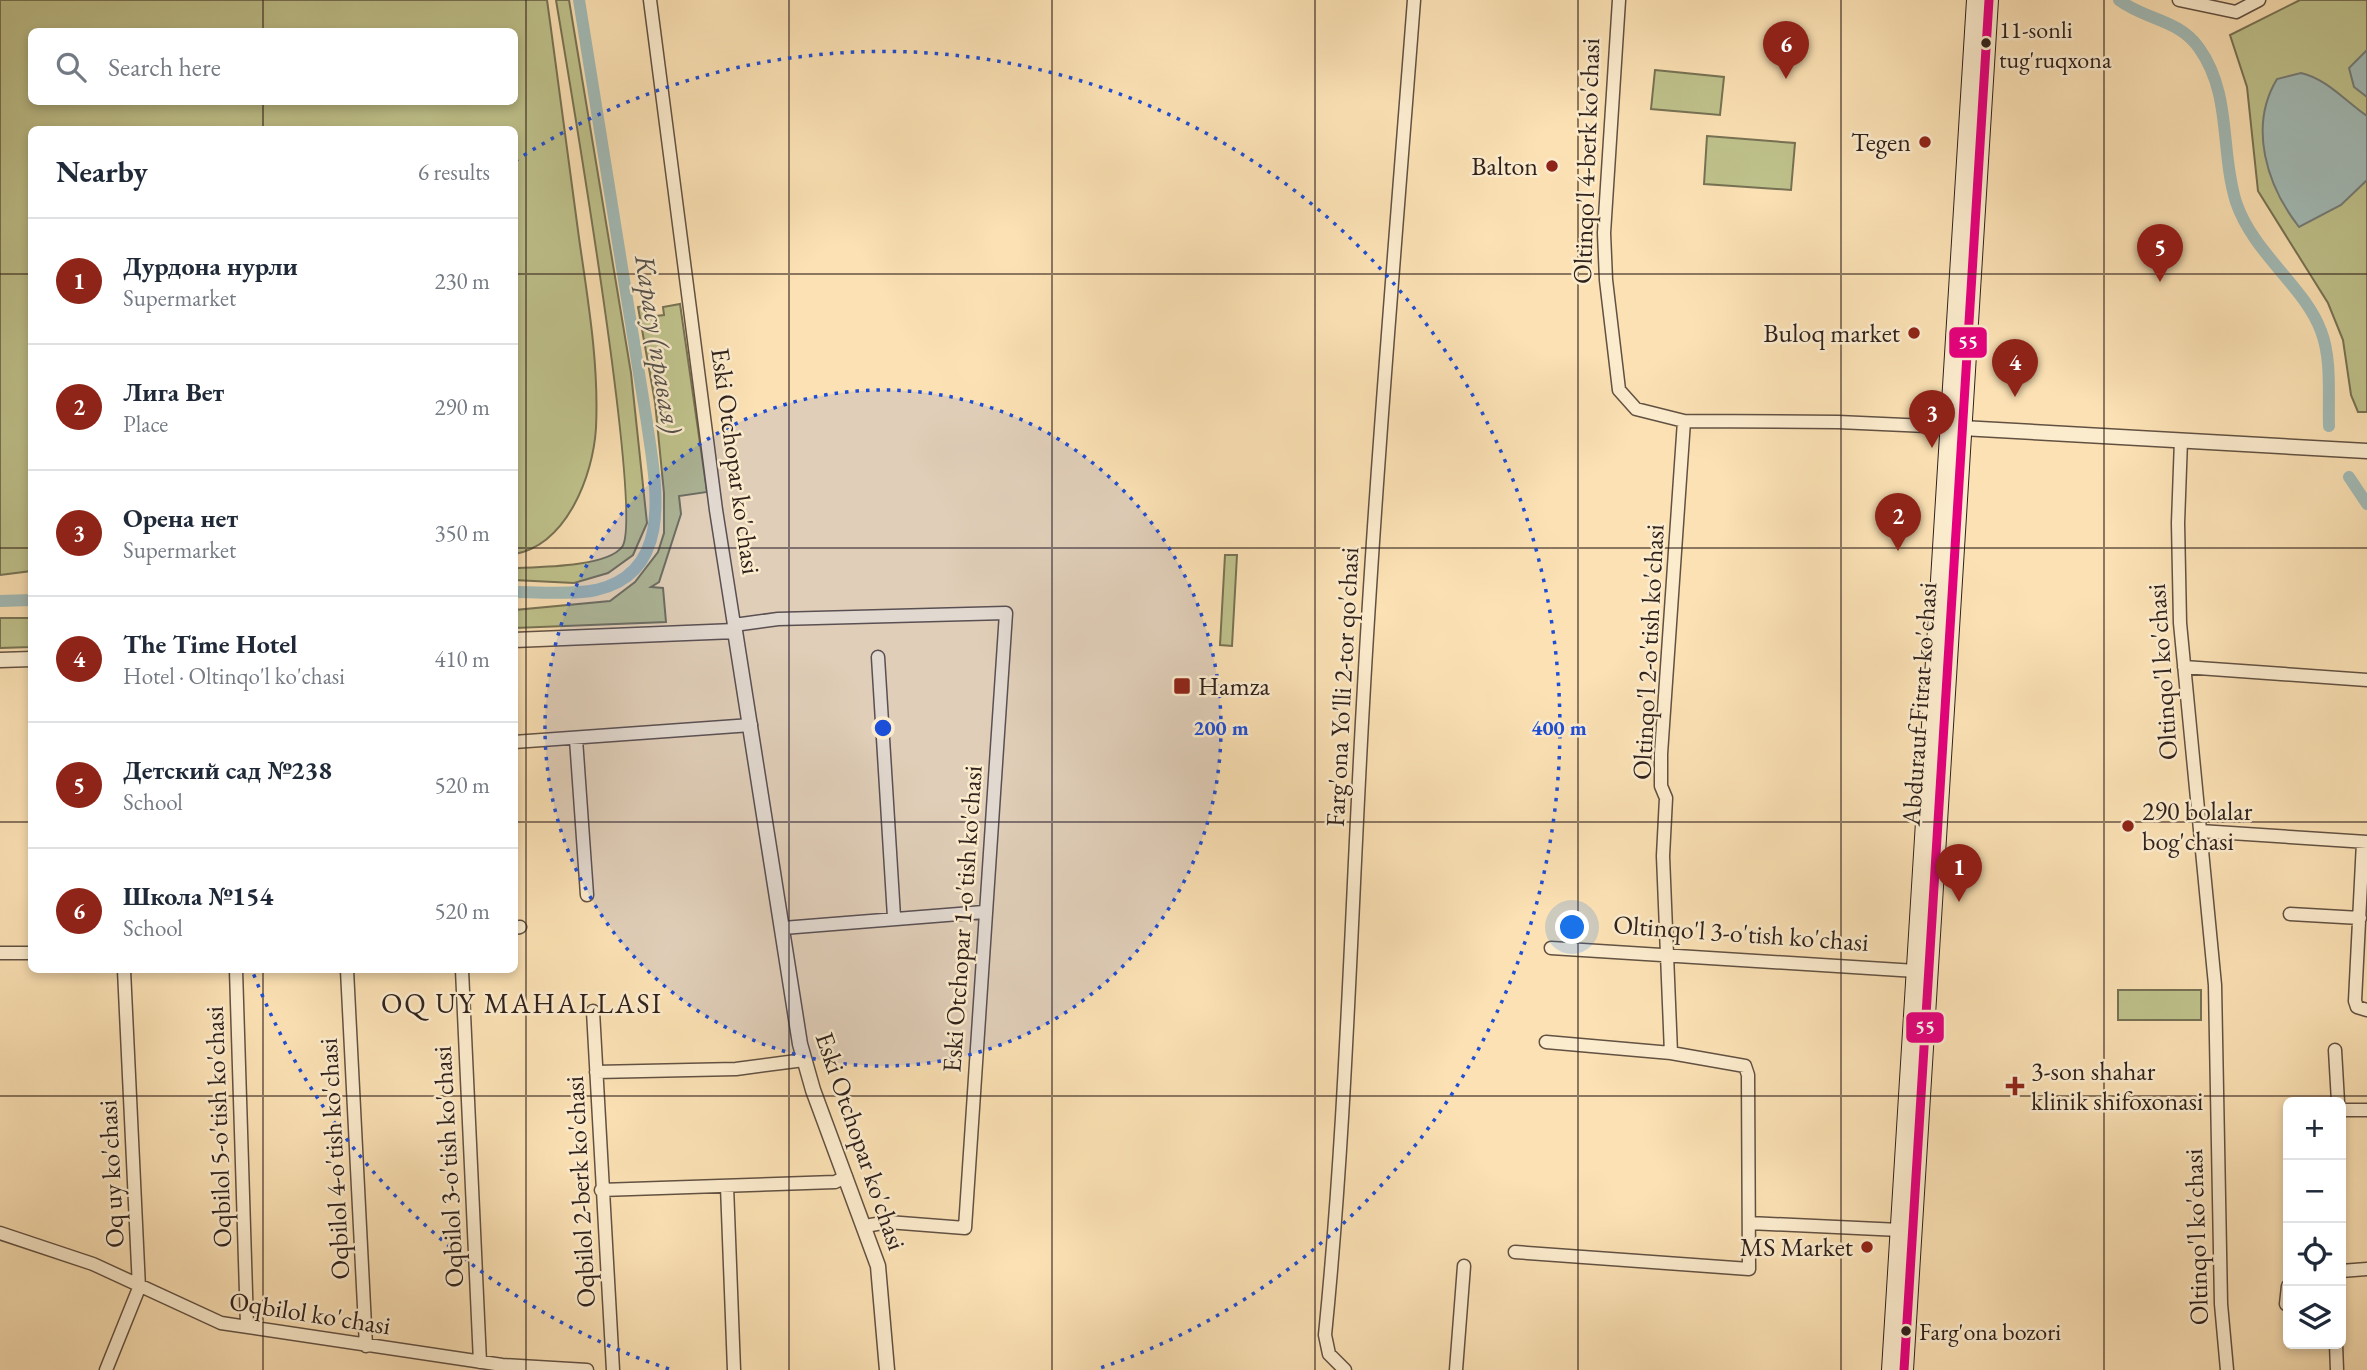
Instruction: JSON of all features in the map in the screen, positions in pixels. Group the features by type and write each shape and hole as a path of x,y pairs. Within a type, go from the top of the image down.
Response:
{"main road":[{"name":"Abdurauf Fitrat ko'chasi","path":"1891,1370 1906,1230 1939,704 1956,428 1976,0"},
{"name":"Abdurauf Fitrat ko'chasi","path":"1956,428 1989,0"},
{"name":"Abdurauf Fitrat ko'chasi","path":"1904,1370 1906,1230"}],"street":[{"name":"Eski Otchopar ko'chasi","path":"650,0 716,510 804,1060 880,1272 887,1370"},
{"name":"Farg'ona Yo'lli 2-tor qo'chasi","path":"1345,1370 1329,1354 1325,1335 1339,1197 1363,702 1382,397 1414,0"},
{"name":"Oltinqo'l 4-berk ko'chasi","path":"1619,0 1604,233 1606,280 1619,390 1636,409 1684,421 1838,422 1956,428"},
{"path":"2179,0 2236,12 2259,0"},
{"name":"Oltinqo'l 2-o'tish ko'chasi","path":"1671,1054 1663,856 1665,798 1661,786 1661,754 1684,421"},
{"path":"1956,428 2367,451"},
{"name":"Oltinqo'l ko'chasi","path":"2180,440 2178,523 2183,667 2216,999 2221,1304 2227,1370"},
{"name":"Eski Otchopar 1-o'tish ko'chasi","path":"734,628 778,620 1006,613 965,1228 888,1222 865,1226"},
{"path":"518,640 734,628"},
{"path":"878,657 894,917"},
{"path":"0,660 28,659"},
{"path":"2183,667 2367,680"},
{"path":"518,742 751,725"},
{"path":"576,739 587,895"},
{"path":"2200,831 2365,842 2355,1001 2357,1007 2367,1010"},
{"path":"783,928 894,917 984,912"},
{"path":"2290,914 2360,918"},
{"name":"Oltinqo'l 3-o'tish ko'chasi","path":"1550,948 1922,971"},
{"path":"0,953 28,953"},
{"name":"Oq uy ko'chasi","path":"106,1370 139,1288 124,973"},
{"name":"Oqbilol 5-o'tish ko'chasi","path":"236,973 247,1325"},
{"name":"Oqbilol 4-o'tish ko'chasi","path":"347,973 366,1346"},
{"name":"Oqbilol 3-o'tish ko'chasi","path":"462,973 480,1362"},
{"name":"Oqbilol 2-berk ko'chasi","path":"593,1010 613,1370"},
{"path":"1515,1252 1749,1269 1748,1075 1745,1066 1671,1054 1546,1042"},
{"path":"2335,1050 2338,1097"},
{"path":"596,1072 736,1069 804,1060"},
{"path":"2346,1110 2367,1110"},
{"path":"601,1190 835,1182 846,1177"},
{"path":"727,1186 734,1370"},
{"path":"1749,1223 1906,1230"},
{"name":"Oqbilol ko'chasi","path":"0,1233 93,1265 221,1323 502,1367 587,1370"},
{"path":"1456,1370 1464,1266"},
{"path":"2346,1271 2367,1269"},
{"path":"2336,1349 2337,1370"}],"green space":[{"path":"0,0 547,0 589,309 596,404 594,447 589,467 583,486 563,522 549,537 533,548 518,553 518,126 28,126 28,571 0,575"},
{"path":"556,0 569,0 631,373 647,523 633,555 608,573 574,583 518,580 518,568 588,562 614,554 622,547 626,518 623,458 588,195"},
{"path":"2300,0 2367,0 2367,412 2358,412 2351,395 2343,340 2328,303 2258,191 2247,87 2230,35"},
{"path":"1655,70 1724,77 1720,115 1651,109"},
{"path":"1707,136 1795,143 1791,190 1704,184"},
{"path":"680,304 707,492 679,496 681,514 659,582 651,587 663,588 666,622 518,628 518,610 610,601 635,582 658,552 664,533 664,493 655,402 638,307 645,306 647,317 664,315 663,307"},
{"path":"1225,555 1237,555 1232,646 1220,645"},
{"path":"0,618 28,618 28,647 0,648"},
{"path":"2118,990 2201,990 2201,1020 2118,1020"}],"water":[{"path":"2367,50 2367,97 2354,87 2349,68"},
{"path":"2301,73 2328,85 2367,116 2367,180 2341,205 2299,227 2270,175 2263,136 2268,97 2277,79"}],"waterway":[{"name":"Карасу (правая)","path":"518,592 586,592 621,580 639,564 649,545 655,521 654,471 579,0"},
{"name":"Карасу (правая)","path":"2119,0 2182,31 2199,48 2209,66 2221,103 2236,202 2254,237 2303,299 2321,331 2328,365 2329,426"},
{"name":"Карасу (правая)","path":"2349,477 2367,504"},
{"name":"Карасу (правая)","path":"0,601 28,600"}],"transit line":[{"name":"55","path":"1904,1370 1989,0"}],"place":[{"name":"11-sonli tug'ruqxona","path":"1986,43"},
{"name":"Школа №154","path":"1786,79"},
{"name":"Tegen","path":"1925,142"},
{"name":"Balton","path":"1552,166"},
{"name":"Детский сад №238","path":"2160,282"},
{"name":"Buloq market","path":"1914,333"},
{"name":"The Time Hotel","path":"2015,397"},
{"name":"Орена нет","path":"1932,448"},
{"name":"Лига Вет","path":"1898,551"},
{"name":"Hamza","path":"1182,686"},
{"name":"290 bolalar bog'chasi","path":"2128,826"},
{"name":"Дурдона нурли","path":"1959,902"},
{"name":"3-son shahar klinik shifoxonasi","path":"2015,1086"},
{"name":"MS Market","path":"1867,1247"},
{"name":"Farg'ona bozori","path":"1906,1331"}],"district":[{"name":"OQ UY MAHALLASI","path":"522,1003"}]}
